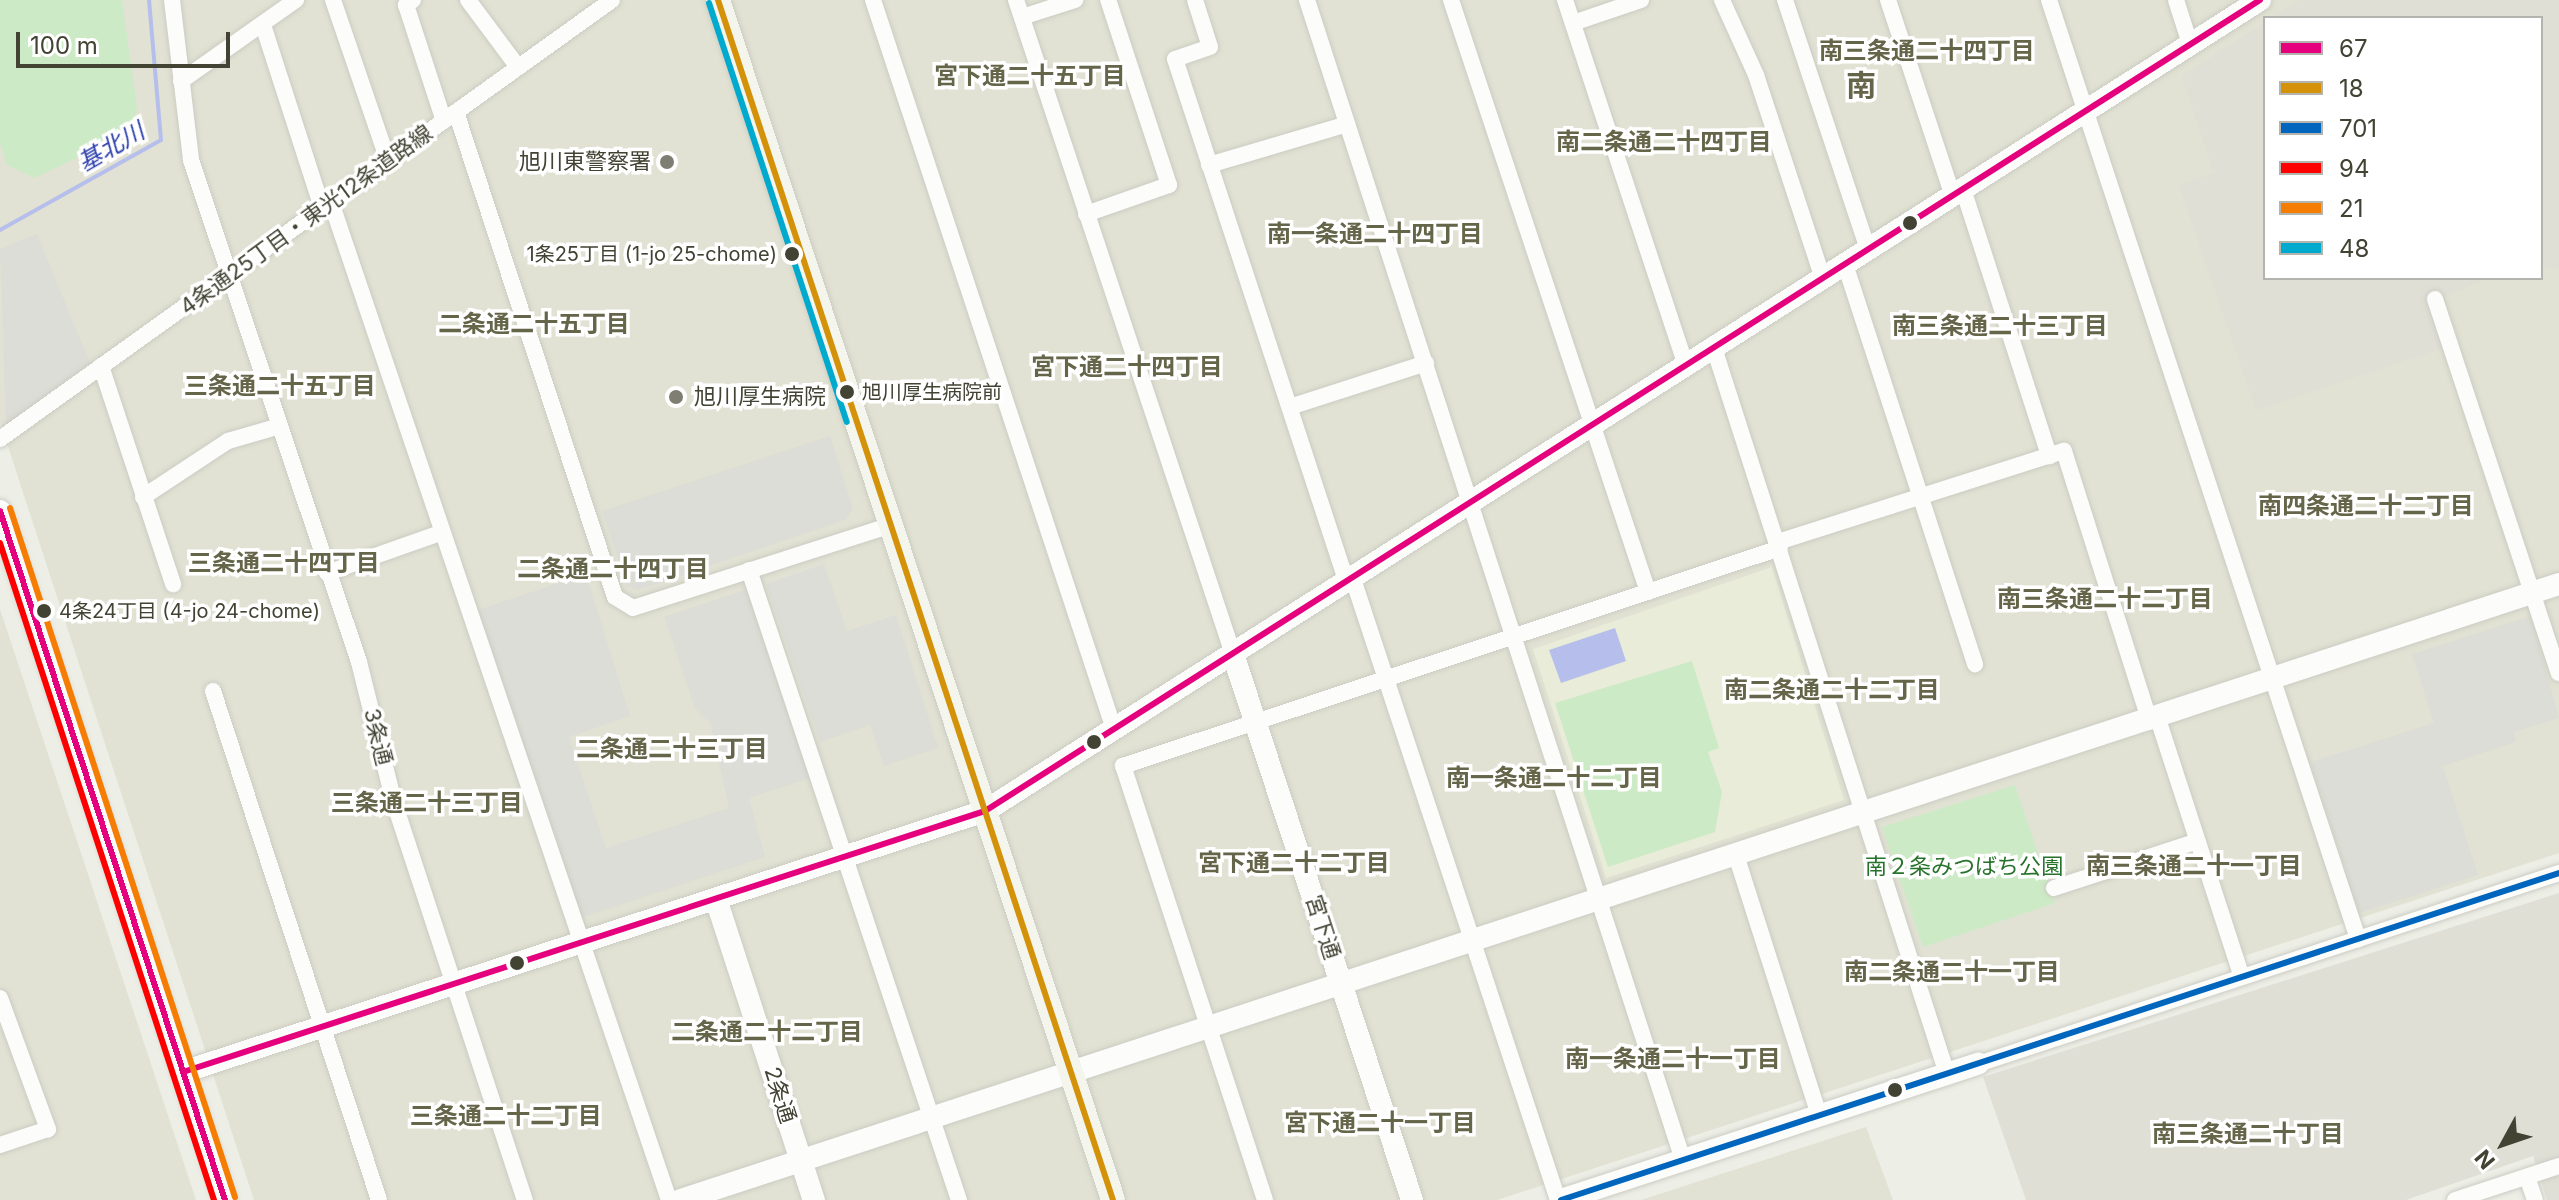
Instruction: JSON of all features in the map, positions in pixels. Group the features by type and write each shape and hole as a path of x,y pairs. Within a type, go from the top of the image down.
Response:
{"main road":[{"path":"718,0 1113,1200"}],"street":[{"name":"3条通","path":"172,0 191,160 280,426 454,984 525,1200"},
{"path":"181,81 296,0"},
{"path":"333,0 388,161"},
{"path":"413,0 406,5 450,116 615,597 633,608 891,525"},
{"path":"468,0 518,67"},
{"path":"873,0 1114,729"},
{"path":"1016,0 1233,654"},
{"path":"1022,17 1075,0"},
{"path":"1086,214 1169,185 1108,0"},
{"path":"1195,0 1210,47 1175,59 1290,407 1387,679 1470,939 1559,1200 2559,873"},
{"path":"1307,0 1683,1160"},
{"path":"1451,0 1648,592"},
{"path":"1565,0 1686,366"},
{"path":"1573,23 1641,0"},
{"path":"1722,0 1756,75 1823,279"},
{"path":"1785,0 1868,250"},
{"path":"1888,0 2049,456"},
{"path":"2049,0 2358,939"},
{"path":"2176,0 2190,44"},
{"path":"183,1072 985,811 2260,0"},
{"name":"4条通25丁目・東光12条道路線","path":"0,439 610,1"},
{"path":"263,25 440,533 456,557 669,1200"},
{"path":"1209,165 1347,124"},
{"path":"1845,264 1975,664"},
{"path":"2435,299 2559,673"},
{"path":"1714,348 1866,812 1947,1074"},
{"path":"1290,407 1426,363"},
{"path":"101,366 173,584"},
{"path":"143,497 228,441 280,426"},
{"path":"1265,1200 1123,766 2064,451 2242,977"},
{"path":"0,511 5,544 225,1200"},
{"path":"327,573 440,533"},
{"path":"749,570 959,1200"},
{"path":"681,1200 1735,852 2154,720 2559,584"},
{"name":"宮下通","path":"1233,654 1412,1200"},
{"path":"213,691 379,1200"},
{"path":"2054,888 2198,841"},
{"path":"1735,852 1819,1116"},
{"name":"2条通","path":"716,899 814,1200"},
{"path":"0,998 48,1129 0,1145"},
{"path":"2455,1200 2559,1166"},
{"path":"2527,1177 2535,1200"}],"shaded area":[{"path":"0,0 2559,0 2559,853 1497,1200 254,1200 0,422"},
{"path":"2300,0 2559,0 2559,269 2543,268 2543,16 2275,16"},
{"path":"2263,23 2263,280 2485,280 2425,303 2441,349 2256,410 2179,185 2214,173 2182,76"},
{"path":"37,234 90,363 6,425 0,249"},
{"path":"830,436 853,509 845,520 638,590 627,586 602,511"},
{"path":"824,564 847,631 896,615 938,748 884,766 870,725 820,742 766,584"},
{"path":"1772,567 1844,800 1606,878 1533,649"},
{"path":"586,574 630,716 569,737 606,848 729,808 710,723 695,708 664,617 745,590 810,778 749,798 765,857 580,918 478,610"},
{"path":"0,609 196,1200 0,1200"},
{"path":"2531,616 2559,718 2514,732 2516,742 2443,766 2478,875 2359,913 2311,762 2434,723 2412,654"},
{"path":"2559,893 2559,1200 2547,1200 2533,1156 2406,1200 2026,1200 1983,1077"},
{"path":"1866,1127 1893,1200 1641,1200"}],"green space":[{"path":"0,0 122,0 137,108 132,132 34,178 7,165 0,143"},
{"path":"1692,661 1719,748 1708,752 1722,792 1715,832 1608,867 1555,703"},
{"name":"南２条みつばち公園","path":"2015,785 2055,903 1923,947 1882,827"}],"water":[{"path":"1615,628 1626,661 1561,683 1549,650"}],"waterway":[{"name":"基北川","path":"0,230 161,140 149,0"}],"transit line":[{"name":"18","path":"718,0 1113,1200"},
{"name":"67","path":"183,1072 985,811 2260,0"},
{"name":"48","path":"709,3 847,422"},
{"name":"21","path":"10,508 235,1197"},
{"name":"67","path":"0,511 225,1200"},
{"name":"94","path":"0,543 214,1200"},
{"name":"701","path":"1561,1200 2559,873"}],"place":[{"name":"旭川東警察署","path":"667,162"},
{"name":"1条25丁目 (1-jo 25-chome)","path":"792,254"},
{"name":"旭川厚生病院前","path":"847,392"},
{"name":"旭川厚生病院","path":"676,397"},
{"name":"4条24丁目 (4-jo 24-chome)","path":"44,611"}],"district":[{"name":"南三条通二十四丁目","path":"1927,51"},
{"name":"宮下通二十五丁目","path":"1030,76"},
{"name":"南","path":"1861,85"},
{"name":"南二条通二十四丁目","path":"1664,142"},
{"name":"南一条通二十四丁目","path":"1375,234"},
{"name":"二条通二十五丁目","path":"534,324"},
{"name":"南三条通二十三丁目","path":"2000,326"},
{"name":"宮下通二十四丁目","path":"1127,367"},
{"name":"三条通二十五丁目","path":"280,386"},
{"name":"南四条通二十二丁目","path":"2366,506"},
{"name":"三条通二十四丁目","path":"284,563"},
{"name":"二条通二十四丁目","path":"613,569"},
{"name":"南三条通二十二丁目","path":"2105,599"},
{"name":"南二条通二十二丁目","path":"1832,690"},
{"name":"二条通二十三丁目","path":"672,749"},
{"name":"南一条通二十二丁目","path":"1554,778"},
{"name":"三条通二十三丁目","path":"427,803"},
{"name":"宮下通二十二丁目","path":"1294,863"},
{"name":"南三条通二十一丁目","path":"2194,866"},
{"name":"南二条通二十一丁目","path":"1952,972"},
{"name":"二条通二十二丁目","path":"767,1032"},
{"name":"南一条通二十一丁目","path":"1673,1059"},
{"name":"三条通二十二丁目","path":"506,1116"},
{"name":"宮下通二十一丁目","path":"1380,1123"},
{"name":"南三条通二十丁目","path":"2248,1134"}]}
